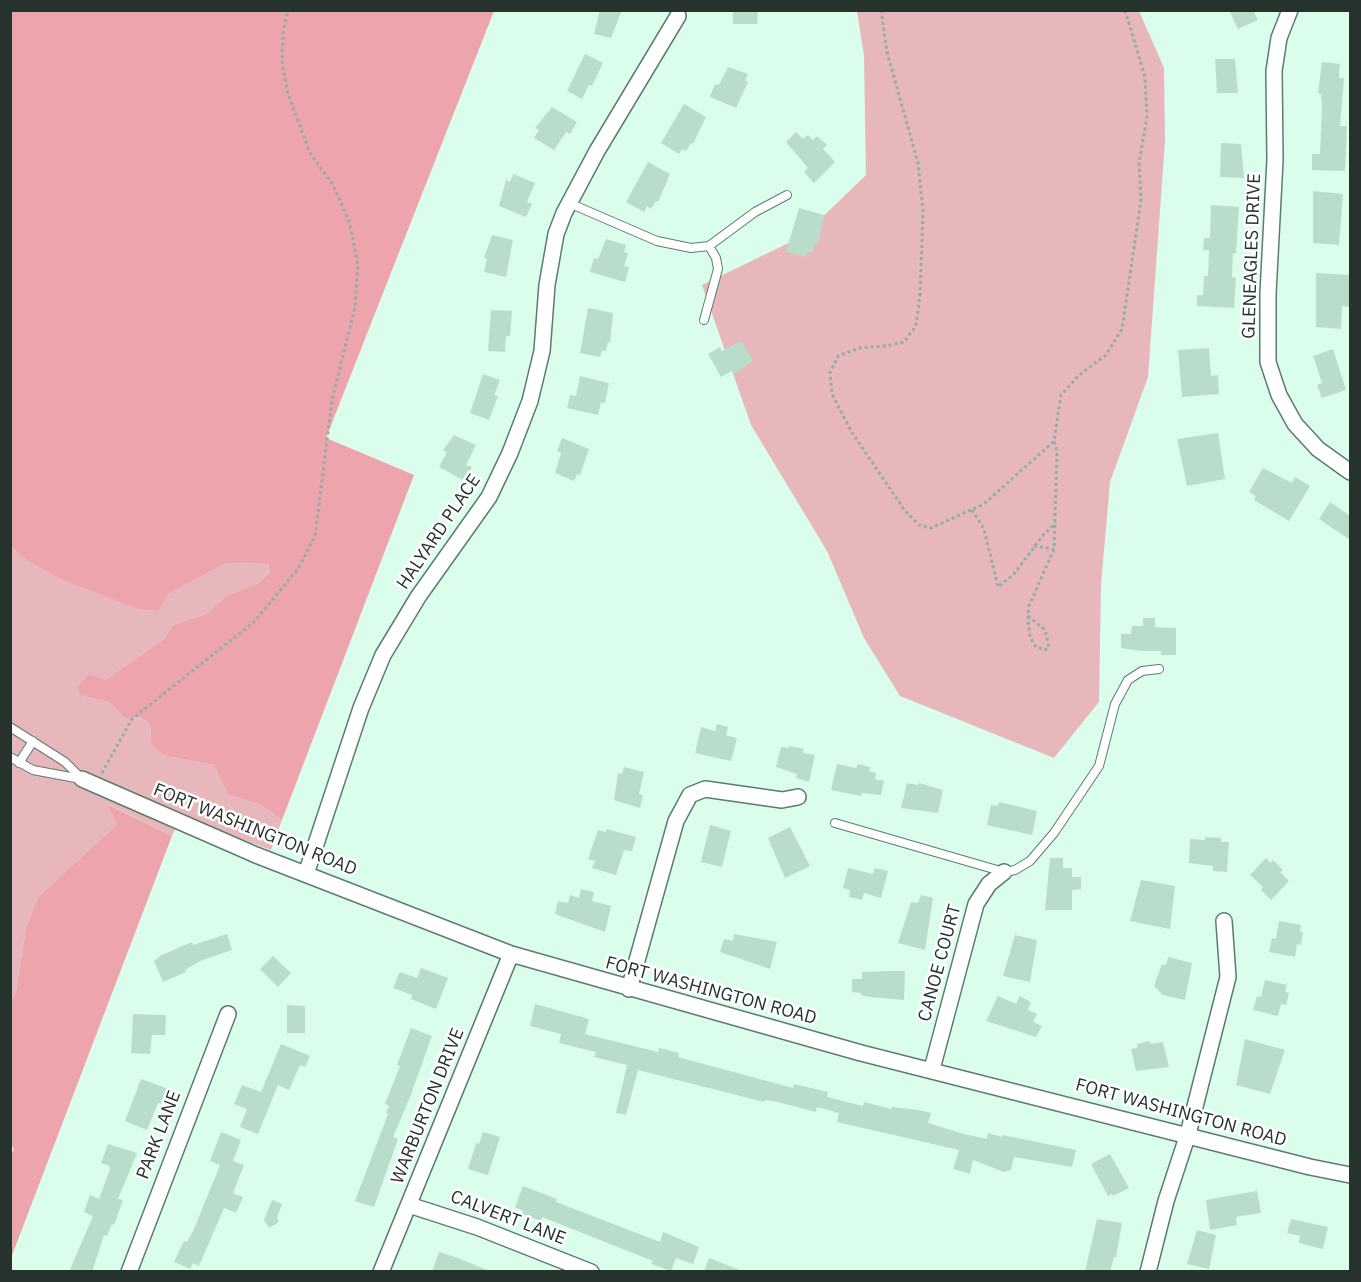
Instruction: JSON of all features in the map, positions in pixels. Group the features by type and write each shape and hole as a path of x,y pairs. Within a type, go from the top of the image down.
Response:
{"street":[{"name":"GLENEAGLES DRIVE","path":"1290,10 1280,38 1274,71 1275,160 1268,294 1268,362 1279,395 1295,424 1318,449 1350,472"},
{"name":"HALYARD PLACE","path":"306,874 361,708 383,655 418,597 489,497 510,453 530,401 537,373 556,234 569,203 675,13"},
{"name":"FORT WASHINGTON ROAD","path":"89,782 256,855 511,954 861,1053 1350,1175"},
{"path":"629,989 676,821 690,795 705,789 782,800 798,797"},
{"name":"CANOE COURT","path":"932,1069 976,904 988,884 1004,872"},
{"path":"1148,1272 1166,1201 1188,1134 1228,977 1224,921"},
{"name":"WARBURTON DRIVE","path":"381,1272 511,954"},
{"name":"PARK LANE","path":"129,1272 228,1014"},
{"name":"CALVERT LANE","path":"410,1205 477,1227 591,1272"}],"lane":[{"path":"569,203 657,240 691,248 709,246 755,212 788,195"},
{"path":"704,320 718,269 716,258 709,246"},
{"path":"835,823 1004,872 1016,870 1030,861 1054,833 1088,784 1102,758 1115,704 1128,680 1142,671 1159,669"},
{"name":"FORT WASHINGTON ROAD","path":"10,727 65,762 89,782"},
{"path":"19,763 33,741"},
{"name":"FORT WASHINGTON ROAD","path":"10,757 33,770 89,782"}],"path":[{"path":"89,782 132,720 254,622 298,569 315,536 332,400 356,308 358,265 349,220 333,185 310,153 288,94 282,62 283,33 288,10"},
{"path":"881,10 887,52 918,163 923,211 920,295 916,326 904,342 859,348 838,356 830,373 832,394 850,431 905,511 919,525 931,528 984,504 1054,441"},
{"path":"1028,616 1045,630 1049,646 1045,650 1036,647 1030,637 1028,616 1029,606 1054,549 1057,452 1054,441 1061,395 1079,375 1108,352 1122,329 1128,295 1141,200 1139,163 1147,117 1146,77 1125,10"},
{"path":"972,510 984,529 998,586 1014,574 1034,546 1056,523"},
{"path":"1034,546 1054,549"}],"shaded area":[{"path":"10,11 494,11 326,438 414,475 282,820 259,804 228,795 214,765 162,755 151,744 150,723 140,717 125,719 109,702 82,696 77,688 89,674 105,680 164,639 173,625 206,614 227,596 259,583 270,572 268,564 226,563 169,594 157,611 141,610 59,578 19,555 11,546"},
{"path":"857,11 1139,11 1164,68 1165,141 1148,377 1110,482 1101,585 1099,702 1054,758 900,696 864,638 827,551 751,425 702,285 803,236 866,175 864,56"},
{"path":"11,546 19,555 141,610 156,611 169,594 226,563 268,564 270,572 259,583 227,596 206,614 173,625 164,639 82,696 109,702 125,719 140,717 150,723 151,744 162,755 214,765 228,795 259,804 282,820 271,850 181,817 172,836 108,804 117,824 38,897 26,927 16,992 11,999"},
{"path":"107,804 172,836 11,1258 10,1154 14,1150 10,1142 11,999 16,992 26,927 38,897 117,824"}],"building":[{"path":"600,10 622,10 611,38 594,34"},
{"path":"758,10 757,24 733,24 733,11"},
{"path":"1229,10 1253,10 1258,20 1238,29"},
{"path":"585,54 603,63 592,86 589,85 582,99 567,91"},
{"path":"1215,59 1235,59 1238,93 1217,93"},
{"path":"1322,62 1340,64 1339,78 1344,78 1340,126 1347,126 1345,171 1312,170 1312,154 1320,154 1322,107 1321,94 1318,93"},
{"path":"728,67 748,74 745,81 748,82 736,108 710,97 715,84 719,85"},
{"path":"684,104 706,117 693,144 691,143 686,151 682,149 679,154 661,143"},
{"path":"552,107 577,122 570,134 566,132 554,150 534,138 539,130 535,128"},
{"path":"796,132 803,139 808,135 813,140 817,136 827,145 823,149 835,162 814,183 804,172 808,168 786,142"},
{"path":"1221,143 1241,144 1244,178 1220,177"},
{"path":"648,162 670,174 658,202 656,201 651,209 647,206 644,212 626,202"},
{"path":"513,174 535,183 527,202 532,204 526,217 499,206 506,180 510,182"},
{"path":"1313,191 1343,194 1339,245 1313,243"},
{"path":"1211,205 1239,207 1236,254 1233,253 1232,277 1236,278 1234,308 1197,306 1197,295 1203,295 1204,276 1208,276 1209,250 1203,250 1204,238 1210,238"},
{"path":"799,208 824,215 818,245 815,244 812,253 808,252 806,257 786,252"},
{"path":"492,235 513,240 506,277 484,272 487,259 484,258"},
{"path":"606,239 626,245 624,252 628,253 624,266 629,267 625,282 590,272 594,258 598,259"},
{"path":"1316,273 1350,275 1350,307 1342,306 1341,329 1316,327"},
{"path":"588,308 613,313 610,343 608,342 606,351 602,351 600,357 580,353"},
{"path":"491,310 512,311 510,336 506,336 505,352 488,351"},
{"path":"741,341 753,361 734,374 732,371 721,377 708,354 720,347 722,351"},
{"path":"1209,348 1211,376 1218,375 1219,394 1182,397 1178,350"},
{"path":"1333,349 1346,390 1322,398 1317,385 1322,383 1313,356"},
{"path":"483,374 500,380 494,395 498,396 489,420 470,413"},
{"path":"580,376 609,383 605,403 601,402 598,415 567,408 570,395 576,396"},
{"path":"1218,433 1225,479 1187,486 1177,439"},
{"path":"454,435 476,445 466,465 472,467 465,481 439,467 447,452 443,450"},
{"path":"562,438 589,449 580,475 577,474 574,481 555,473 561,453 557,451"},
{"path":"1263,468 1292,483 1295,477 1310,486 1289,521 1254,500 1256,496 1249,492"},
{"path":"1330,502 1350,516 1350,540 1319,519"},
{"path":"1143,618 1155,618 1155,627 1176,628 1176,655 1161,655 1161,651 1121,648 1121,634 1131,634 1132,626 1143,626"},
{"path":"717,724 728,727 726,735 737,738 731,761 695,753 701,727 715,731"},
{"path":"789,746 804,749 803,753 815,755 809,782 796,778 797,774 776,767 781,747 789,748"},
{"path":"837,764 856,768 858,764 870,767 869,771 876,773 875,779 884,781 881,795 862,793 861,796 831,790"},
{"path":"624,767 644,772 639,794 643,795 640,808 614,800 618,773 622,774"},
{"path":"907,783 918,785 919,783 943,790 938,813 901,808"},
{"path":"999,802 1037,811 1032,835 987,825 991,805 998,806"},
{"path":"710,825 731,831 722,867 701,862"},
{"path":"790,827 810,866 785,878 768,838"},
{"path":"607,829 636,837 632,851 624,850 616,875 592,868 595,861 588,859 598,830 606,832"},
{"path":"1205,837 1221,838 1221,842 1229,842 1227,872 1213,871 1213,866 1189,863 1190,839 1205,840"},
{"path":"1050,858 1063,858 1063,868 1072,868 1072,877 1081,877 1081,889 1072,890 1072,910 1045,910"},
{"path":"1266,858 1271,863 1273,860 1283,870 1280,872 1289,881 1271,900 1261,890 1263,887 1250,875"},
{"path":"848,868 873,874 875,868 888,871 881,898 864,893 862,900 849,897 850,890 843,888"},
{"path":"1141,880 1175,886 1170,929 1130,921"},
{"path":"581,889 594,892 592,901 611,906 605,932 555,914 558,901 568,903 570,895 579,898"},
{"path":"921,895 933,898 925,950 898,943 911,902 918,903"},
{"path":"1279,921 1301,925 1300,932 1303,932 1301,945 1297,944 1295,957 1269,952 1272,938 1276,939"},
{"path":"227,934 232,950 200,961 185,970 186,972 163,982 154,961 160,956 192,942 193,945"},
{"path":"734,934 777,942 770,969 720,952 724,939 733,941"},
{"path":"1015,935 1037,940 1030,982 1003,976"},
{"path":"273,956 291,973 278,987 260,969"},
{"path":"1168,957 1192,963 1185,1000 1163,995 1154,986 1162,964 1166,965"},
{"path":"421,968 448,978 436,1009 411,999 412,995 393,988 400,972 417,978"},
{"path":"905,971 904,1000 870,997 852,992 852,979 862,979 862,972"},
{"path":"1265,980 1287,985 1285,992 1289,993 1286,1005 1281,1004 1278,1016 1253,1010 1257,996 1261,997"},
{"path":"998,996 1016,1004 1020,996 1031,1002 1028,1010 1037,1014 1033,1022 1042,1026 1036,1037 986,1021"},
{"path":"535,1004 589,1019 585,1034 658,1052 659,1048 679,1053 678,1057 793,1088 794,1084 828,1092 827,1097 863,1106 864,1102 891,1109 892,1107 931,1113 928,1123 964,1134 987,1139 988,1133 1002,1137 1003,1135 1076,1150 1072,1167 1014,1157 1011,1170 1004,1172 973,1160 970,1174 953,1169 959,1150 837,1122 839,1113 817,1107 816,1112 778,1102 765,1100 764,1102 638,1070 626,1115 616,1113 627,1065 594,1057 596,1052 559,1043 561,1034 530,1026"},
{"path":"287,1005 305,1006 305,1033 287,1033"},
{"path":"133,1014 166,1015 165,1035 152,1035 150,1054 131,1053"},
{"path":"411,1028 432,1036 393,1137 398,1139 374,1207 355,1201 388,1114 386,1113 389,1106 385,1104 400,1066 397,1065"},
{"path":"1245,1039 1285,1050 1270,1094 1236,1085"},
{"path":"1150,1041 1150,1044 1163,1042 1169,1067 1136,1071 1131,1049 1137,1048 1137,1044"},
{"path":"281,1044 310,1056 305,1067 300,1065 289,1090 278,1085 258,1134 240,1127 247,1109 234,1104 242,1085 261,1092"},
{"path":"141,1079 168,1089 162,1104 158,1103 147,1130 125,1121"},
{"path":"221,1132 241,1140 233,1161 244,1165 233,1193 243,1197 236,1213 224,1208 199,1266 193,1263 190,1269 174,1262 184,1241 187,1242 194,1229 220,1165 210,1161"},
{"path":"483,1132 500,1137 488,1175 468,1169 476,1143 479,1144"},
{"path":"108,1144 137,1153 118,1199 123,1200 114,1225 112,1224 107,1236 104,1235 92,1272 69,1272 93,1216 84,1212 90,1195 99,1199 110,1169 109,1166 101,1163"},
{"path":"1110,1154 1129,1188 1113,1196 1112,1194 1108,1196 1091,1164"},
{"path":"523,1186 557,1199 556,1202 660,1242 663,1232 699,1247 693,1264 676,1258 671,1271 651,1264 653,1261 542,1217 541,1221 522,1214 523,1211 515,1207"},
{"path":"1257,1191 1261,1213 1236,1217 1237,1225 1210,1230 1206,1200"},
{"path":"272,1200 282,1204 277,1218 279,1222 269,1228 264,1220"},
{"path":"1097,1219 1122,1223 1116,1257 1114,1257 1110,1272 1085,1272"},
{"path":"1291,1219 1328,1227 1323,1249 1299,1243 1300,1236 1287,1233"},
{"path":"1197,1230 1216,1235 1209,1269 1187,1264"},
{"path":"439,1252 455,1257 492,1272 432,1272"},
{"path":"709,1258 740,1270 740,1272 704,1272"}]}
